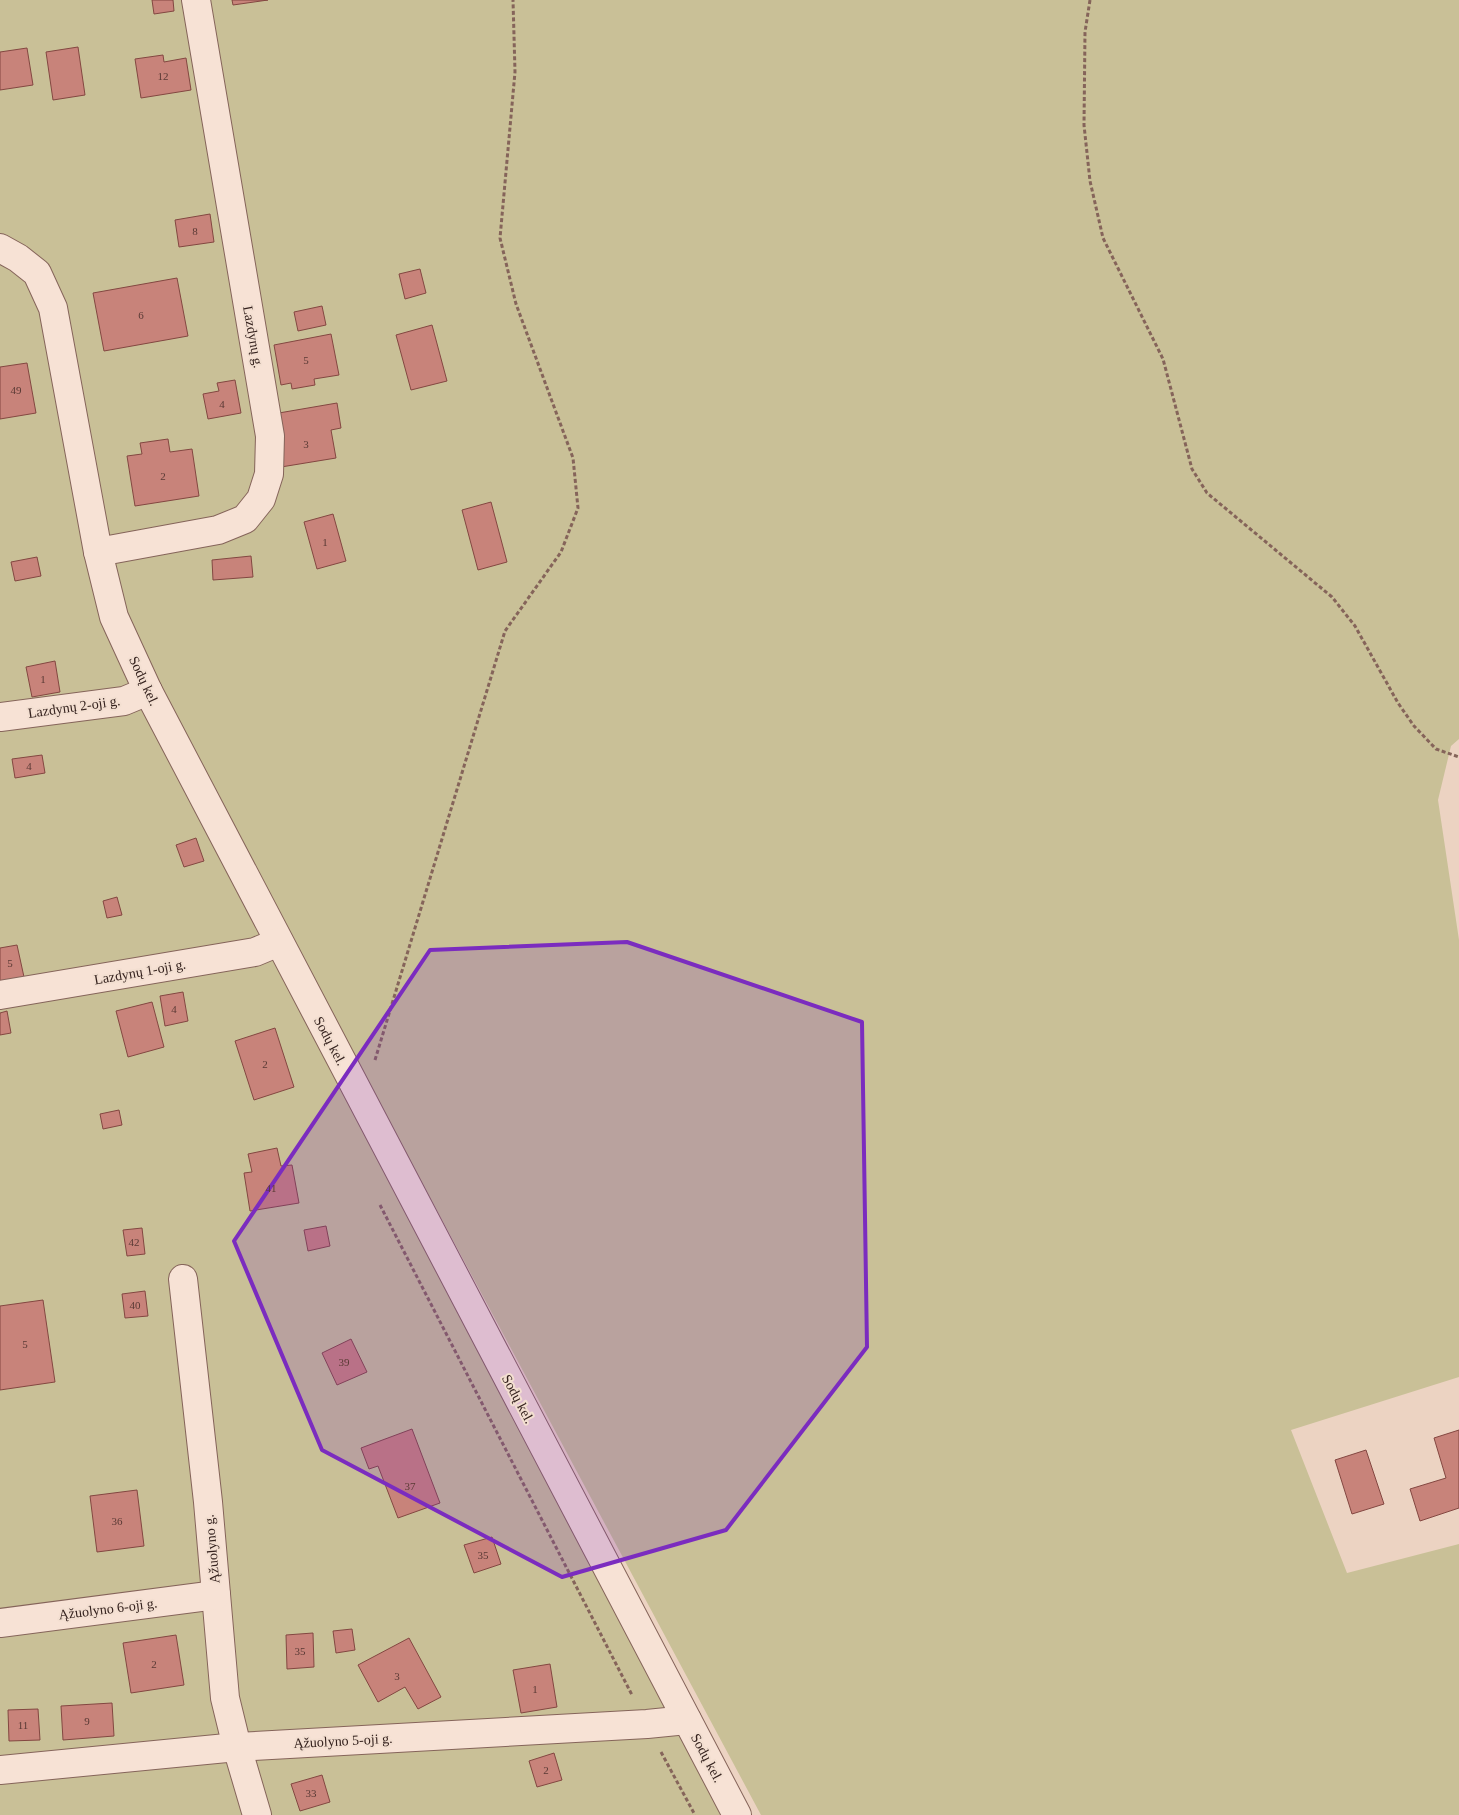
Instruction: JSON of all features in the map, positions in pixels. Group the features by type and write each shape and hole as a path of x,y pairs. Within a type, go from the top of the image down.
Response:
{"street":[{"name":"Lazdynų g.","path":"98,552 218,530 246,519 261,499 269,474 270,436 196,0"},
{"name":"Sodų kel.","path":"0,248 18,258 37,273 52,308 98,552 114,618 148,692 737,1815"},
{"name":"Lazdynų 2-oji g.","path":"0,718 124,701 148,692"},
{"name":"Lazdynų 1-oji g.","path":"0,995 255,952 279,942"},
{"name":"Ąžuolyno g.","path":"183,1279 207,1492 225,1698 237,1748 257,1815"},
{"name":"Ąžuolyno 6-oji g.","path":"0,1622 216,1595"},
{"name":"Ąžuolyno 5-oji g.","path":"0,1770 237,1748 647,1724 687,1720"}],"path":[{"path":"356,1090 375,1059 505,631 561,552 578,508 573,458 516,304 500,238 515,72 514,0"},
{"path":"1090,0 1085,32 1084,126 1090,181 1103,238 1163,359 1192,468 1207,493 1332,597 1355,626 1398,703 1414,726 1436,749 1459,757"},
{"path":"379,1202 695,1815"}],"highlighted area":[{"path":"627,942 862,1022 867,1347 726,1530 562,1577 322,1450 234,1241 430,950"}],"shaded area":[{"path":"0,0 1459,0 1459,739 1451,746 1438,800 1459,940 1459,1377 1291,1430 1347,1573 1459,1544 1459,1815 761,1815 397,1136 372,1147 721,1815 0,1815"}],"building":[{"path":"152,0 173,0 174,11 154,14"},
{"path":"232,0 268,0 233,5"},
{"path":"78,47 85,95 53,100 46,52"},
{"path":"27,48 33,85 0,90 0,52"},
{"path":"163,55 164,62 186,58 191,90 141,98 135,59"},
{"path":"210,214 214,242 179,247 175,220"},
{"path":"420,269 426,293 405,299 399,274"},
{"path":"177,278 188,336 104,351 93,293"},
{"path":"322,306 326,325 298,331 294,312"},
{"path":"432,325 447,381 411,390 396,335"},
{"path":"331,334 339,375 314,379 315,385 292,389 291,383 281,385 274,345"},
{"path":"27,363 36,413 0,419 0,367"},
{"path":"235,380 241,413 208,419 203,394 219,391 217,383"},
{"path":"337,403 341,428 331,430 336,458 281,467 273,414"},
{"path":"168,439 170,452 192,449 199,496 135,506 127,456 142,454 140,443"},
{"path":"491,502 507,562 478,570 462,510"},
{"path":"333,514 346,561 317,569 304,522"},
{"path":"251,556 253,577 213,580 212,560"},
{"path":"37,557 41,576 15,581 11,562"},
{"path":"55,661 60,692 32,697 26,667"},
{"path":"42,755 45,773 15,778 12,759"},
{"path":"196,838 204,861 184,867 176,845"},
{"path":"117,897 122,915 107,918 103,901"},
{"path":"17,945 24,977 0,982 0,948"},
{"path":"183,992 188,1021 165,1026 160,996"},
{"path":"152,1002 164,1047 128,1057 116,1011"},
{"path":"7,1011 11,1033 0,1035 0,1013"},
{"path":"275,1028 294,1087 254,1100 235,1041"},
{"path":"119,1110 122,1125 103,1129 100,1114"},
{"path":"277,1148 281,1166 292,1165 299,1203 250,1211 244,1173 252,1172 248,1154"},
{"path":"326,1226 330,1246 308,1251 304,1230"},
{"path":"142,1228 145,1254 127,1256 123,1230"},
{"path":"145,1291 148,1316 125,1318 122,1294"},
{"path":"43,1300 55,1382 0,1390 0,1306"},
{"path":"351,1339 367,1372 337,1385 322,1353"},
{"path":"412,1429 440,1503 398,1518 378,1466 369,1469 361,1448"},
{"path":"1459,1430 1459,1508 1420,1521 1410,1489 1446,1478 1434,1438"},
{"path":"1366,1450 1384,1504 1352,1514 1335,1460"},
{"path":"137,1490 144,1546 97,1552 90,1496"},
{"path":"492,1537 501,1564 474,1573 464,1545"},
{"path":"352,1629 355,1650 336,1653 333,1631"},
{"path":"313,1633 314,1667 287,1669 286,1635"},
{"path":"176,1635 184,1685 131,1693 123,1643"},
{"path":"409,1638 441,1697 418,1709 405,1687 378,1702 358,1665"},
{"path":"550,1664 557,1707 521,1713 513,1670"},
{"path":"112,1703 114,1736 63,1740 61,1706"},
{"path":"38,1709 40,1740 9,1741 8,1710"},
{"path":"554,1753 562,1780 537,1787 529,1761"},
{"path":"322,1775 330,1802 300,1811 291,1784"}]}
